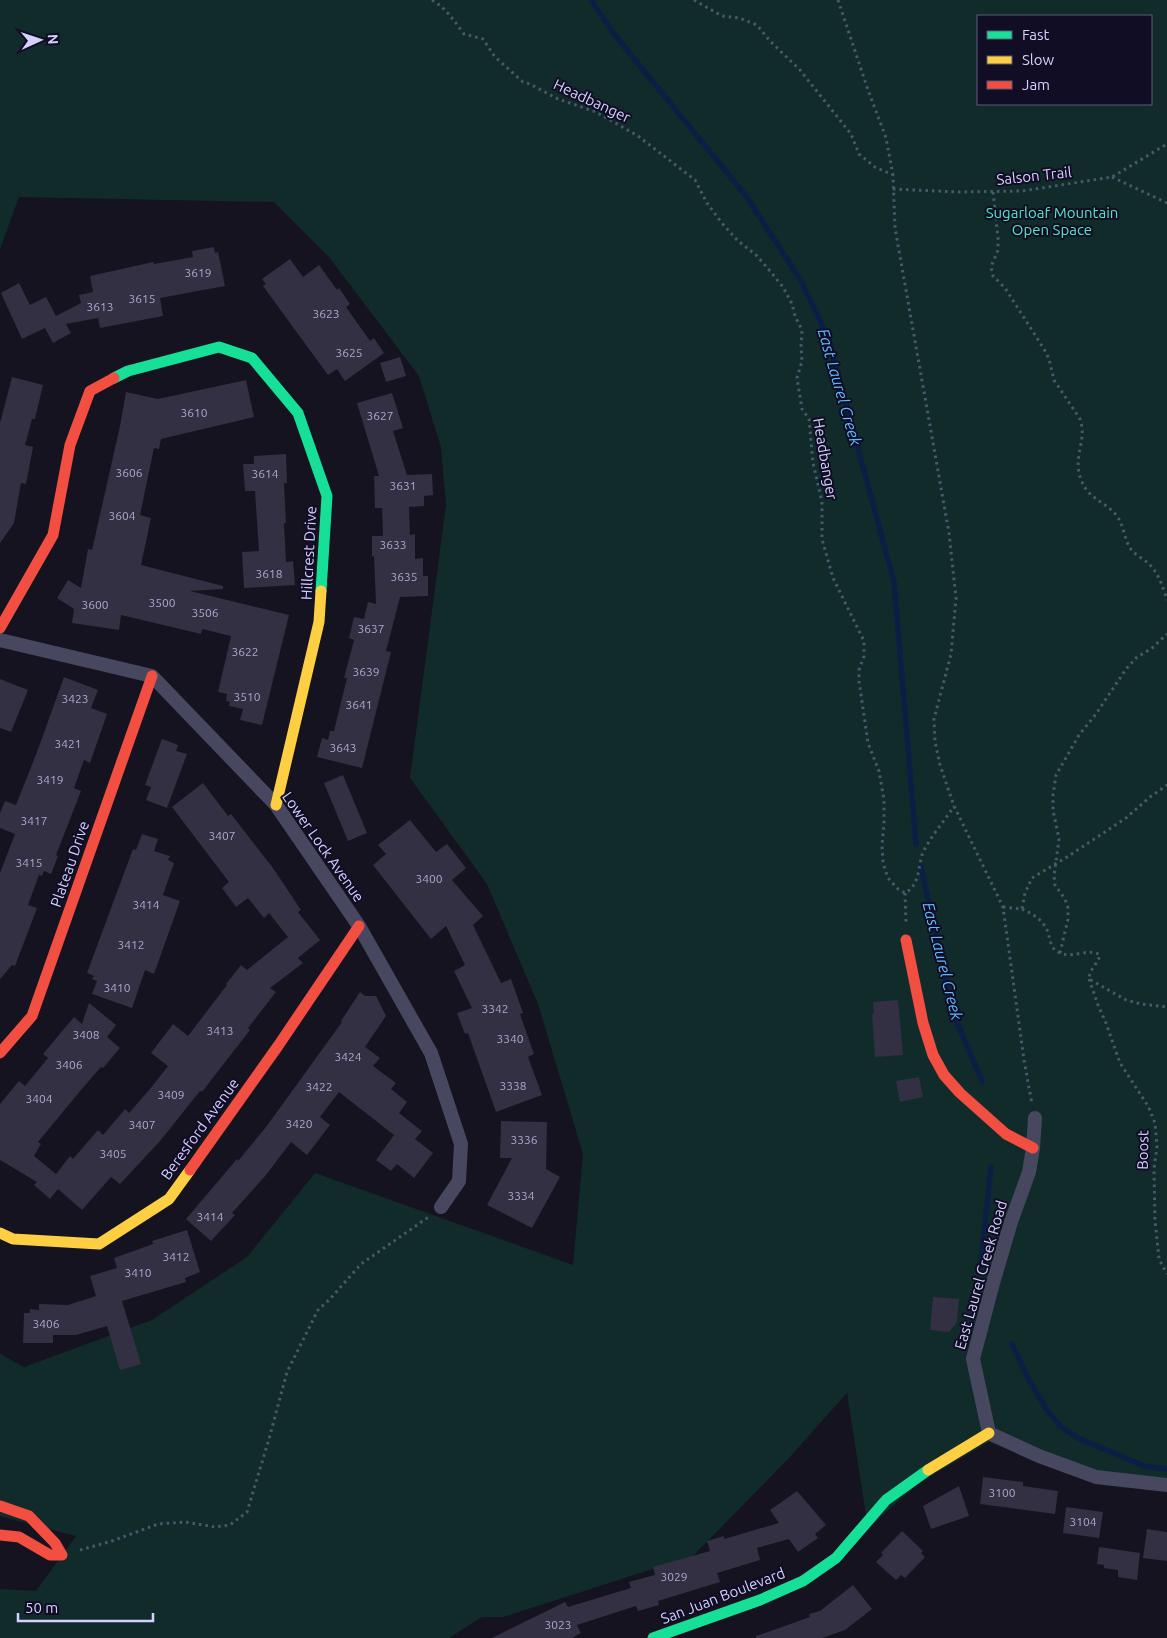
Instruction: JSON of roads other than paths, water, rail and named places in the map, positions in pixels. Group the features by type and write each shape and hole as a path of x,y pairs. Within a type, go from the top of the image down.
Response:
{"street":[{"name":"Hillcrest Drive","path":"0,628 53,535 70,446 90,391 128,371 219,347 252,358 298,413 327,496 319,622 276,805"},
{"path":"0,640 152,676"},
{"name":"Lower Lock Avenue","path":"152,676 276,805 359,926 432,1053 461,1144 459,1181 441,1207"},
{"name":"Plateau Drive","path":"0,1053 32,1016 152,676"},
{"name":"Beresford Avenue","path":"0,1233 13,1239 99,1244 169,1199 278,1046 359,926"},
{"path":"906,940 923,1024 933,1055 944,1075 960,1093 1006,1134 1033,1148"},
{"name":"East Laurel Creek Road","path":"989,1433 973,1359 1011,1222 1029,1172 1035,1118"},
{"path":"989,1433 1038,1456 1096,1477 1167,1485"},
{"name":"San Juan Boulevard","path":"653,1638 760,1600 803,1581 836,1558 886,1500 920,1475 989,1433"},
{"path":"0,1506 28,1516 55,1543 62,1555 50,1555 18,1537 0,1536"}],"waterway":[{"name":"East Laurel Creek","path":"591,0 614,34 746,196 800,279 828,337 894,582 916,844"},
{"name":"East Laurel Creek","path":"921,867 953,1013 982,1081"},
{"name":"East Laurel Creek","path":"980,1268 991,1167"},
{"name":"East Laurel Creek","path":"1012,1344 1028,1378 1047,1410 1060,1426 1078,1438 1144,1466 1167,1469"}],"park label":[{"name":"Sugarloaf Mountain Open Space","path":"1052,222"}]}
